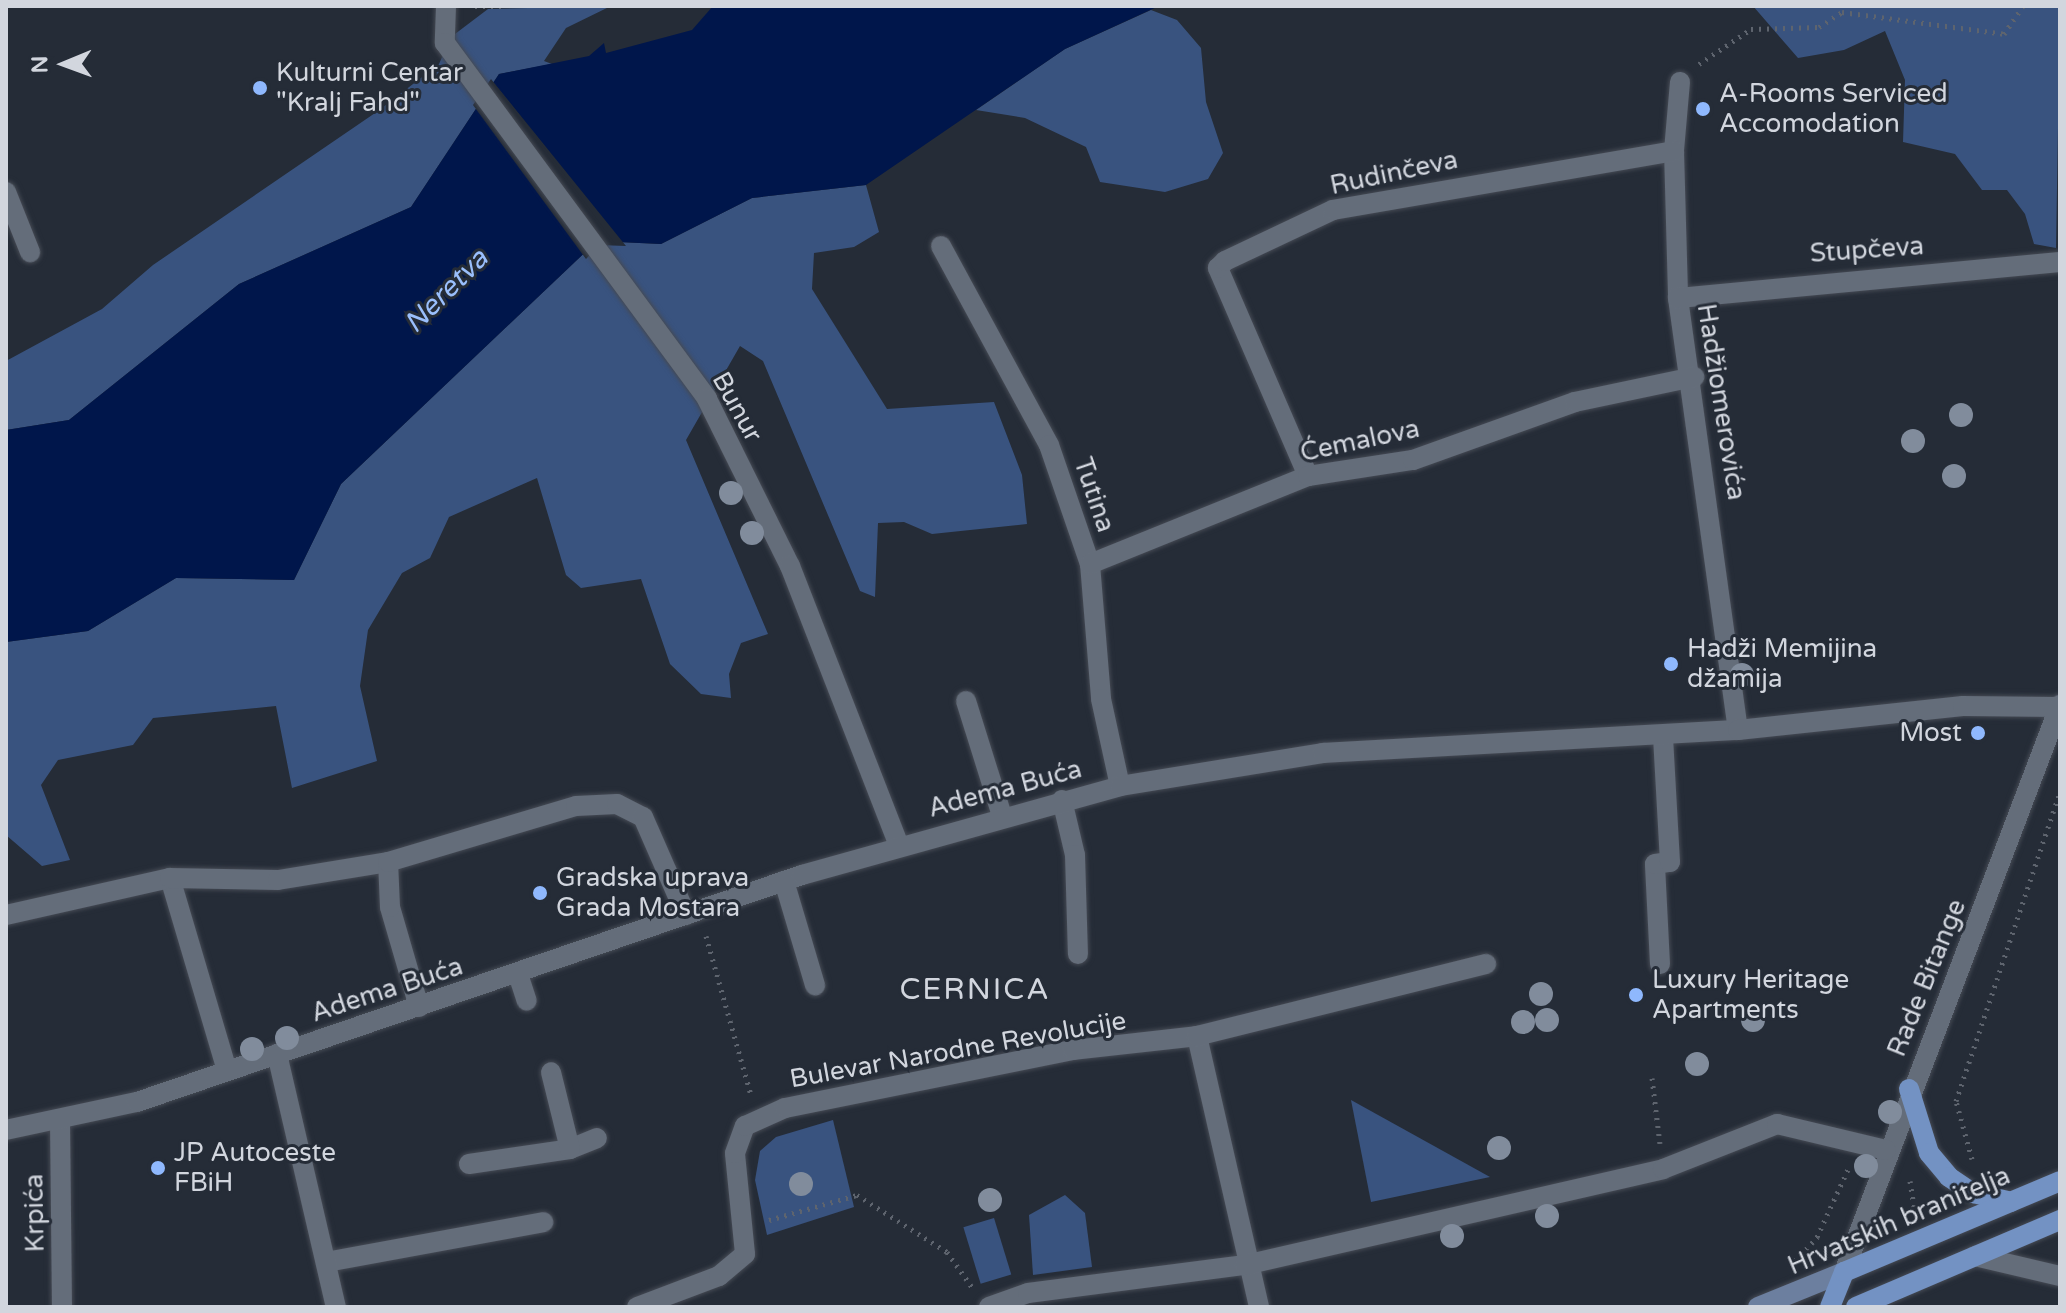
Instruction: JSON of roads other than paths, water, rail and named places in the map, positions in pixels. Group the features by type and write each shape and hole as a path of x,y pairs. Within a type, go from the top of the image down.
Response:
{"main road":[{"path":"1909,1089 1929,1153 1943,1171 1973,1193 2011,1202"},
{"name":"Hrvatskih branitelja","path":"1758,1307 2060,1181"},
{"path":"1856,1307 2060,1220"},
{"path":"1830,1307 1844,1272"}],"street":[{"name":"Bunur","path":"446,6 445,43 707,399 790,566 899,845"},
{"name":"Hadžiomerovića","path":"1680,82 1674,151 1678,298 1694,377 1738,730"},
{"name":"Rudinčeva","path":"1308,476 1218,268 1225,261 1333,210 1674,151"},
{"path":"6,192 30,252"},
{"name":"Tutina","path":"941,246 1049,445 1090,564 1099,684 1120,786"},
{"name":"Stupčeva","path":"1678,298 2060,262"},
{"name":"Ćemalova","path":"1090,564 1308,476 1413,460 1575,402 1694,377"},
{"path":"966,701 1002,816"},
{"name":"Adema Buća","path":"6,1130 60,1119 227,1071 694,919 784,881 899,845 1120,786 1323,753 1738,730 1963,706 2059,706"},
{"name":"Rade Bitange","path":"1844,1272 1909,1089 2059,706"},
{"path":"1660,964 1655,864 1670,862 1663,735"},
{"path":"1062,800 1075,855 1078,954"},
{"path":"6,915 170,878 278,880 388,862 576,806 617,804 643,817 694,919"},
{"path":"388,862 387,895 419,1007"},
{"path":"170,878 227,1071"},
{"path":"784,881 815,985"},
{"name":"Bulevar Narodne Revolucije","path":"637,1307 719,1276 745,1254 745,1227 735,1153 745,1126 785,1108 1059,1053 1197,1036 1486,964"},
{"path":"518,974 527,1001"},
{"path":"1197,1036 1245,1265 1259,1307"},
{"path":"277,1054 336,1307"},
{"path":"551,1072 570,1149"},
{"name":"Krpića","path":"60,1119 62,1307"},
{"path":"983,1303 1041,1291 1245,1265 1663,1169 1777,1124 1886,1150"},
{"path":"469,1164 570,1149 597,1138"},
{"path":"326,1262 543,1222"},
{"path":"1975,1256 2060,1276"}],"water":[{"name":"Neretva","path":"713,6 1159,6 1065,49 866,185 752,198 661,244 597,241 341,484 294,580 176,578 88,631 6,642 6,430 69,420 239,284 411,207 499,74 589,56 604,43 606,53 692,30"}],"place":[{"name":"Kulturni Centar \"Kralj Fahd\"","path":"260,88"},
{"name":"A-Rooms Serviced Accomodation","path":"1703,109"},
{"name":"Hadži Memijina džamija","path":"1671,664"},
{"name":"Most","path":"1978,733"},
{"name":"Gradska uprava Grada Mostara","path":"540,893"},
{"name":"Luxury Heritage Apartments","path":"1636,995"},
{"name":"JP Autoceste FBiH","path":"158,1168"}],"district":[{"name":"CERNICA","path":"975,990"}]}
